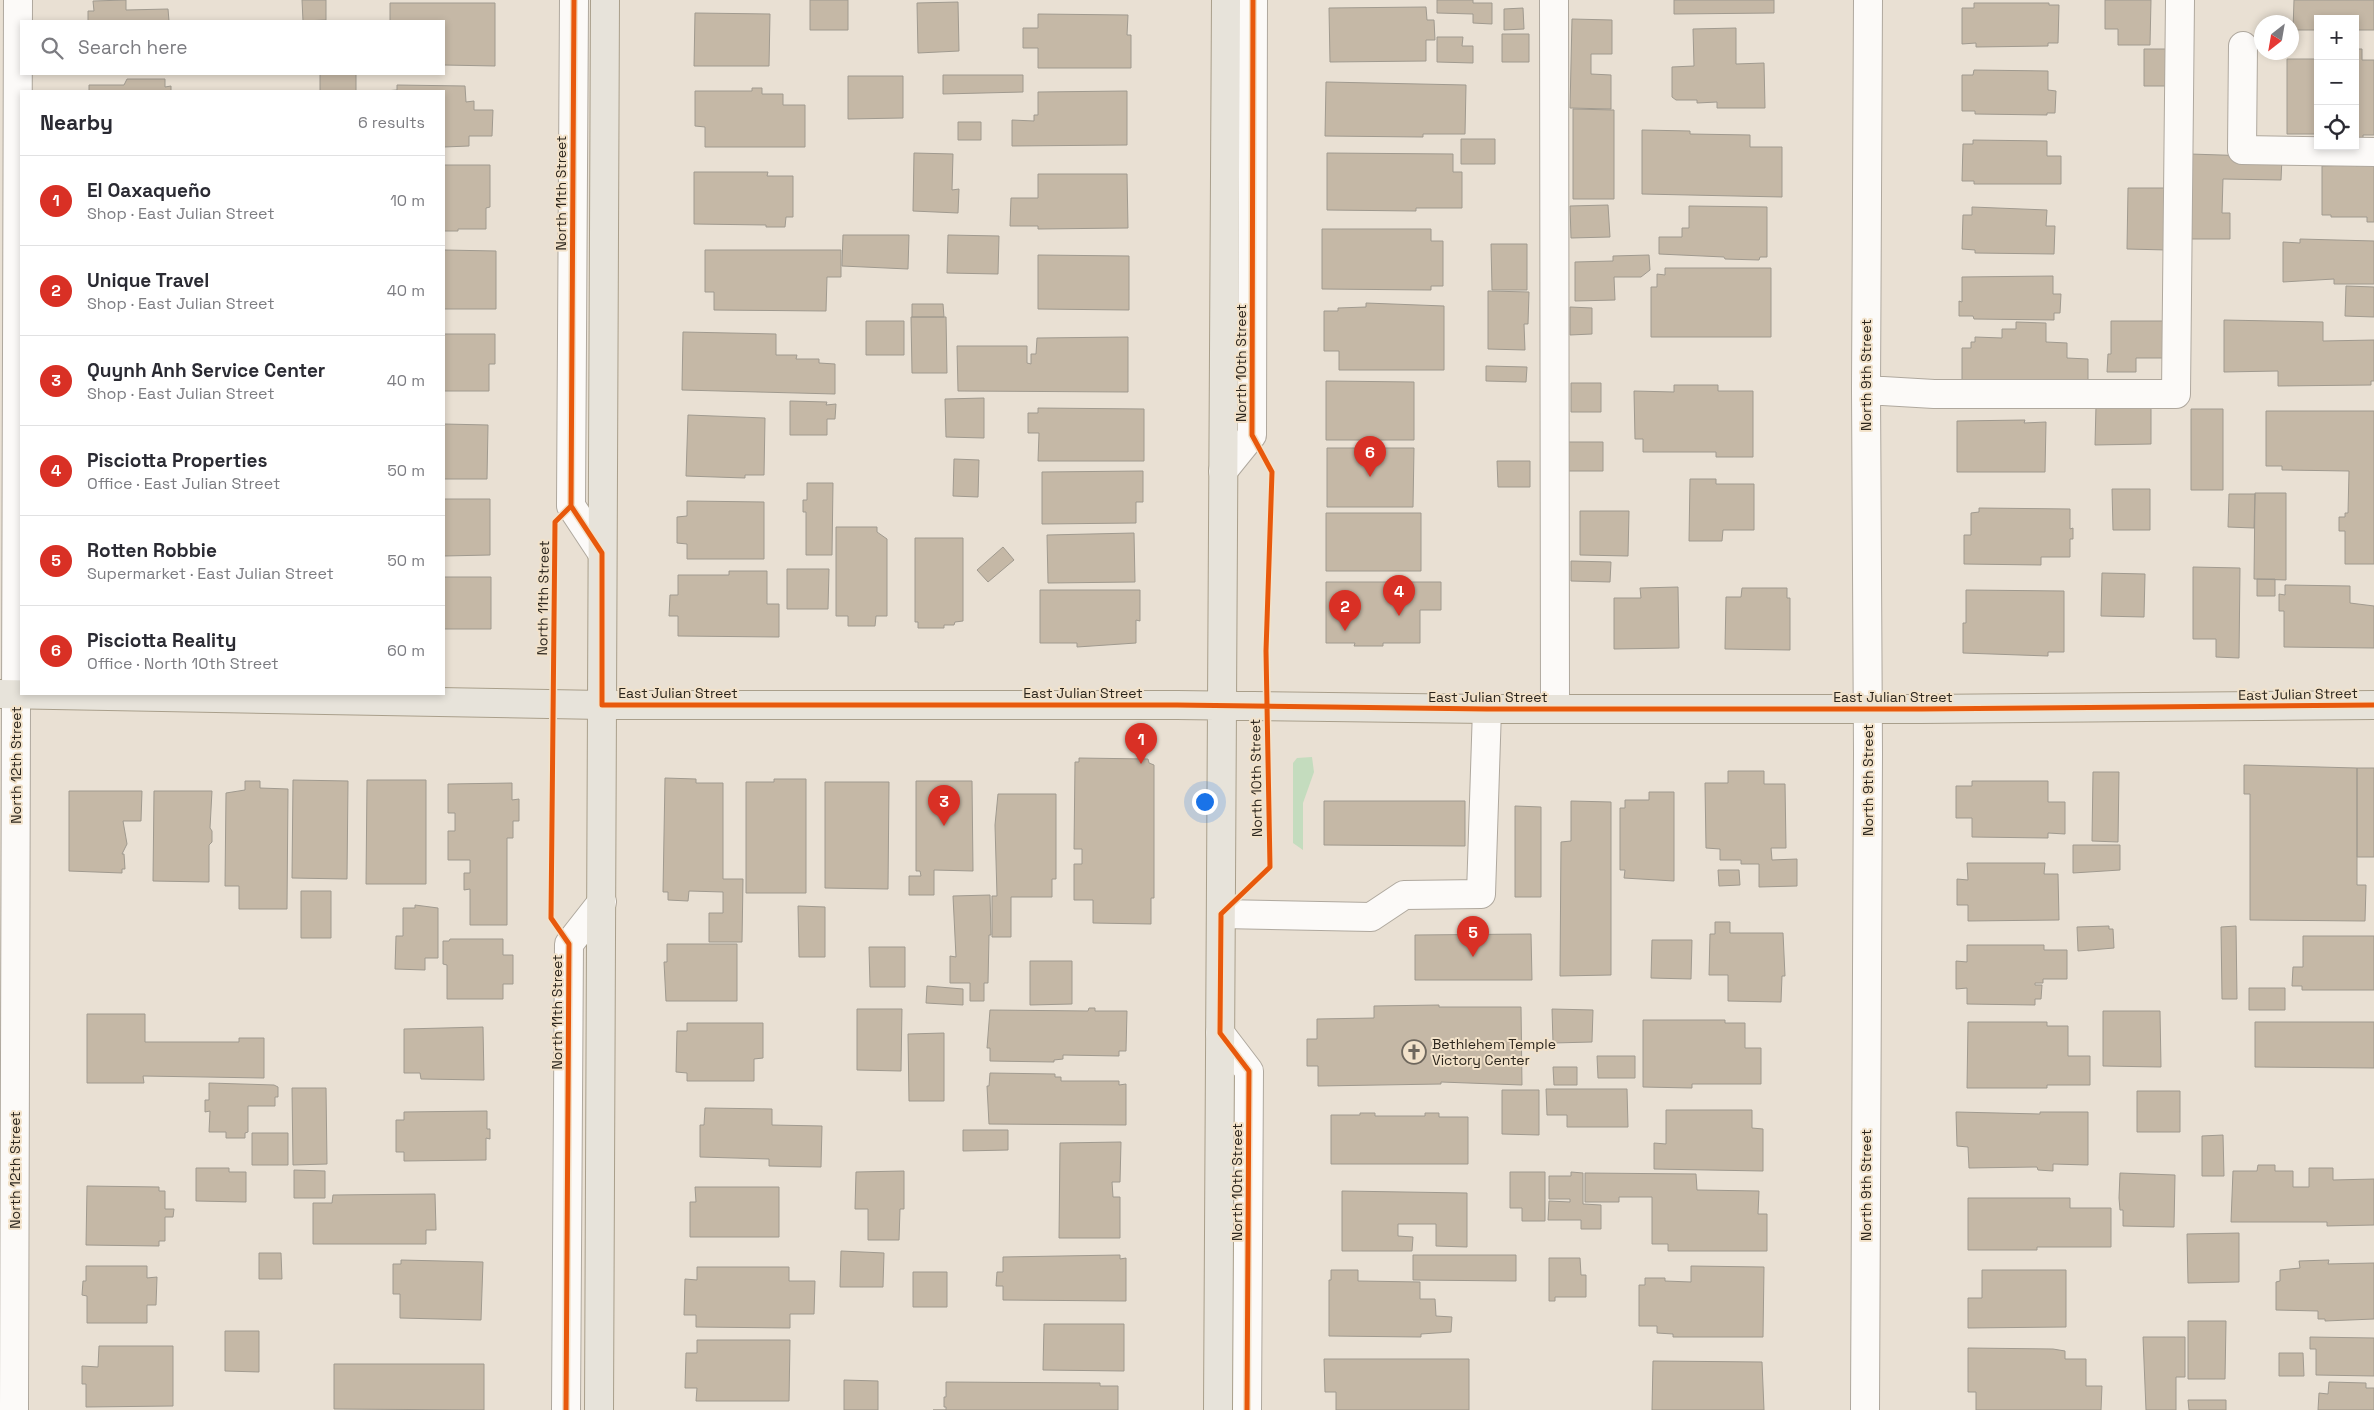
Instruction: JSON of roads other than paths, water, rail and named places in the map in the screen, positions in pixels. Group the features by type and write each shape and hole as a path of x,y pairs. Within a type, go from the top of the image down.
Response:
{"main road":[{"path":"600,1410 605,0"},
{"name":"North 10th Street","path":"1218,1410 1226,0"},
{"name":"East Julian Street","path":"62,695 602,705 1177,705 1487,709 2374,705"}],"street":[{"name":"North 12th Street","path":"14,1410 8,694 18,0"},
{"name":"North 11th Street","path":"574,0 571,506 602,553"},
{"name":"North 10th Street","path":"1223,471 1252,435 1253,0"},
{"path":"1554,0 1555,708"},
{"name":"North 9th Street","path":"1865,1410 1868,0"},
{"path":"1866,390 1934,394 2176,394 2180,0"},
{"path":"2243,46 2242,150 2374,152"},
{"path":"1221,914 1371,917 1404,895 1481,894 1487,709"},
{"name":"North 11th Street","path":"566,1410 569,944 602,902"},
{"name":"North 10th Street","path":"1220,1033 1249,1071 1247,1410"}],"place":[{"name":"Pisciotta Reality","path":"1370,477"},
{"name":"Pisciotta Properties","path":"1399,616"},
{"name":"Unique Travel","path":"1345,631"},
{"name":"El Oaxaqueño","path":"1141,764"},
{"name":"Quynh Anh Service Center","path":"944,826"},
{"name":"Rotten Robbie","path":"1473,957"},
{"name":"Bethlehem Temple Victory Center","path":"1414,1052"}]}
